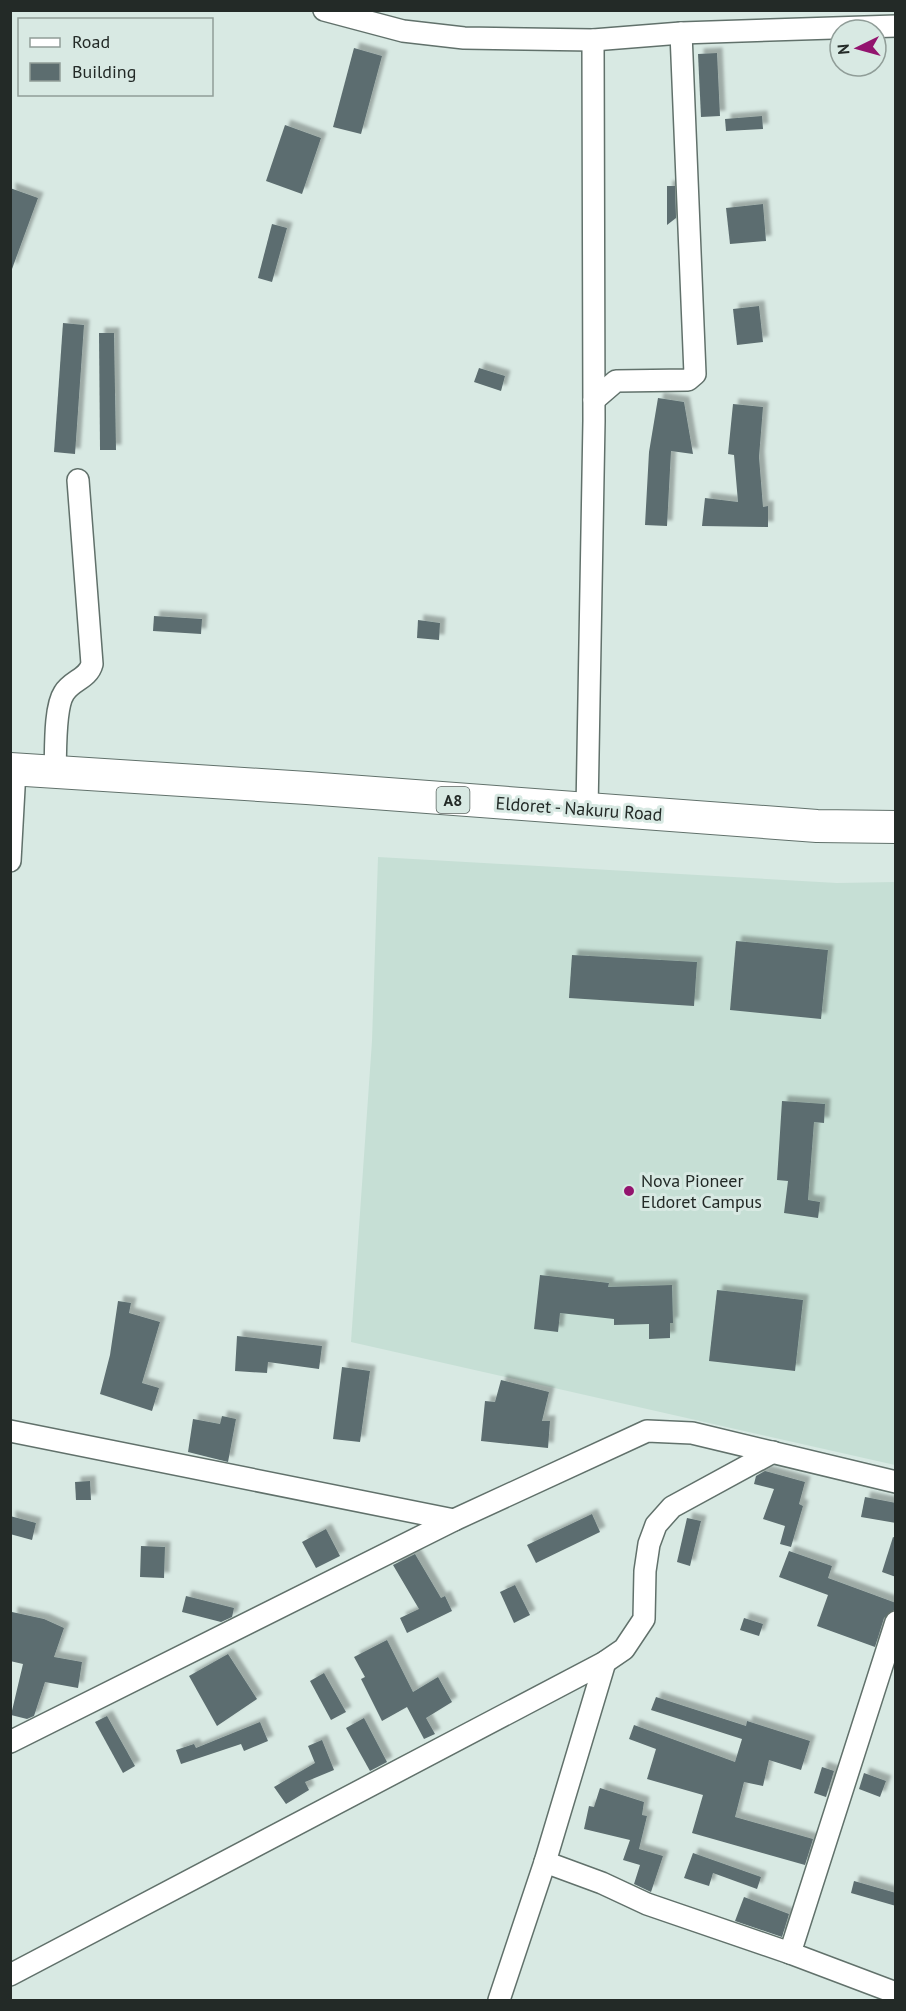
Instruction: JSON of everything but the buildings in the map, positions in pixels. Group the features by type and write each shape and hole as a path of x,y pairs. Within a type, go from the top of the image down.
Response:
{"highway":[{"name":"Eldoret - Nakuru Road","path":"13,770 817,826 896,827"}],"street":[{"path":"324,10 403,31 445,37 593,40 681,33 896,26"},
{"path":"594,400 616,381 688,380 695,374 681,33"},
{"path":"586,810 594,400 593,40"},
{"path":"55,772 59,708 64,693 89,673 92,663 78,480"},
{"path":"10,861 13,770"},
{"path":"10,1431 454,1520"},
{"path":"10,1742 454,1520 648,1431 692,1433 896,1482"},
{"path":"10,1975 605,1662 624,1649 644,1619 648,1544 656,1525 672,1507 773,1452"},
{"path":"790,1953 896,1622"},
{"path":"499,2001 545,1862 605,1662"},
{"path":"545,1862 602,1883 647,1904 790,1953 896,1993"}],"shaded area":[{"name":"Nova Pioneer Eldoret Campus","path":"378,857 837,883 895,882 895,1465 351,1342 372,1041"}],"place":[{"name":"Nova Pioneer Eldoret Campus","path":"629,1191"}]}
